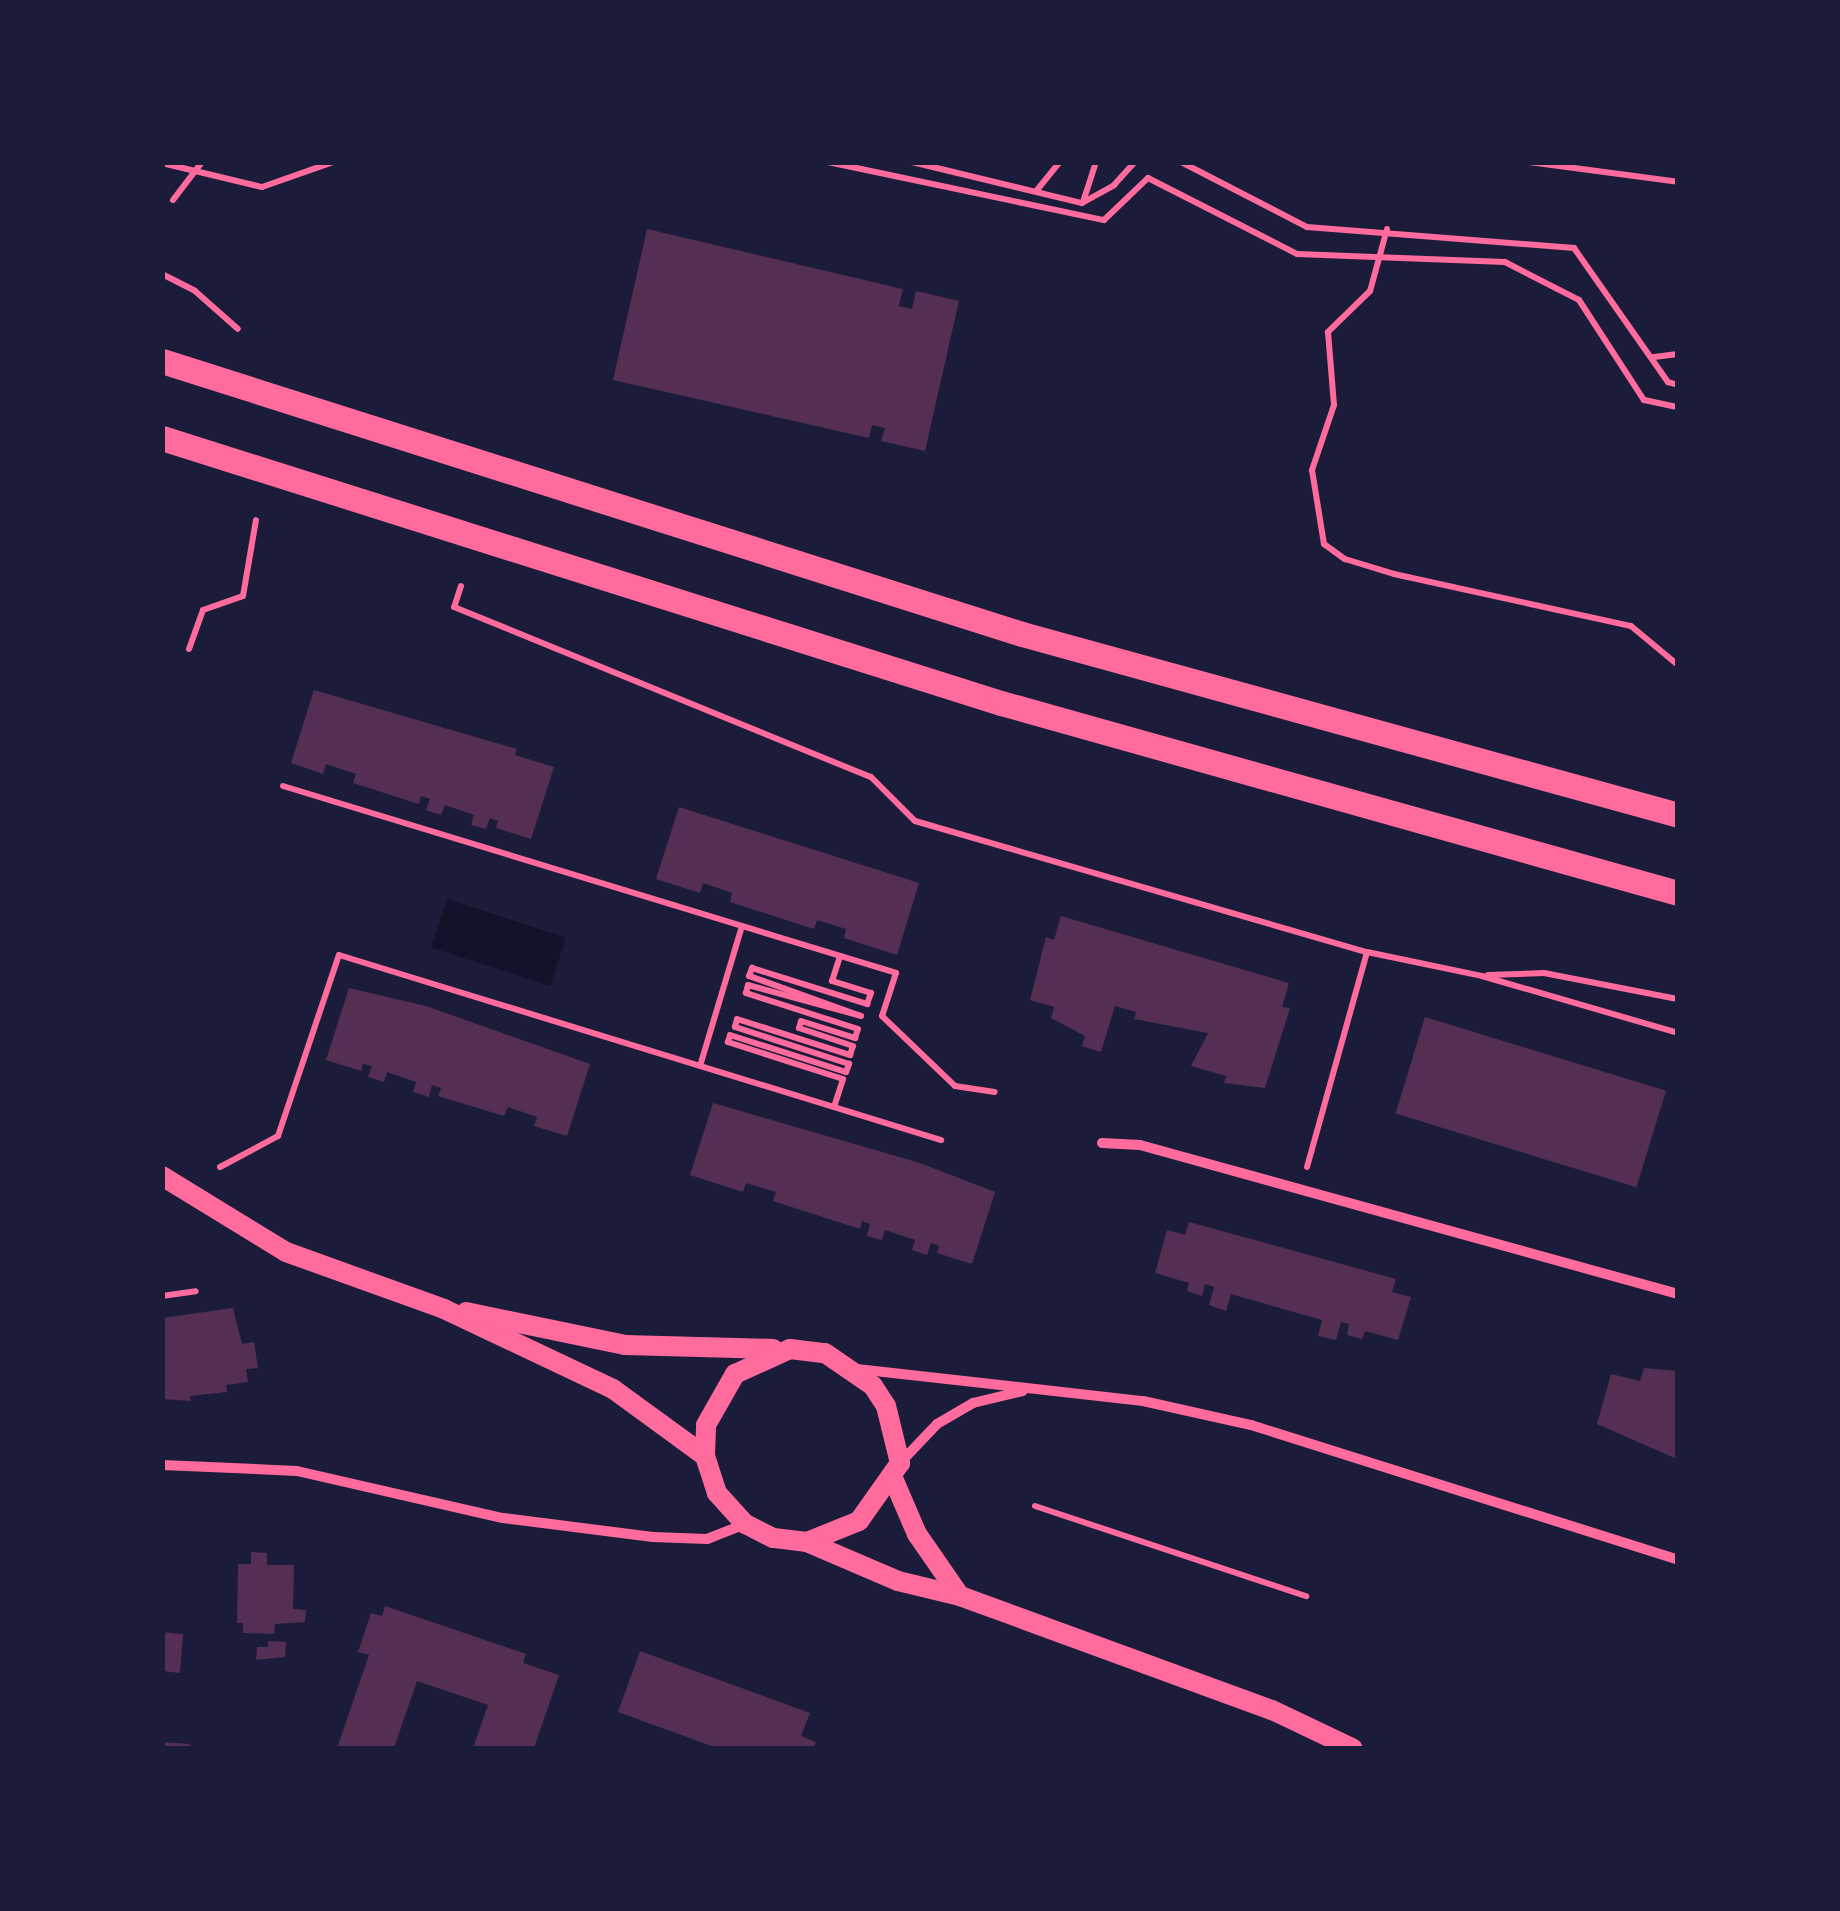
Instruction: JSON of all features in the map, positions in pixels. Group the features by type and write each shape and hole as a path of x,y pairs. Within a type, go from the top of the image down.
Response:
{"main road":[{"path":"162,362 1022,634 1678,815"},
{"path":"162,438 1001,704 1678,893"},
{"path":"162,1176 286,1252 444,1308 613,1389 705,1456"},
{"path":"444,1308 625,1345 790,1349 825,1354 856,1369 886,1406 896,1469 917,1534 960,1596"},
{"path":"790,1349 761,1358 726,1385 706,1426 705,1456 717,1493 745,1524 772,1538 807,1542 898,1580 960,1596 1272,1710 1352,1748"},
{"path":"807,1542 859,1522 896,1469"}],"street":[{"path":"1102,1142 1140,1145 1678,1294"},
{"path":"856,1369 1143,1400 1251,1425 1678,1560"},
{"path":"896,1469 937,1424 973,1403 1033,1389"},
{"path":"162,1464 297,1471 503,1518 653,1537 707,1539 745,1524"}],"path":[{"path":"162,163 201,165 262,187 334,162"},
{"path":"828,162 1104,220 1148,178 1297,254 1505,262 1579,300 1644,400 1678,407"},
{"path":"912,162 1082,203 1114,185 1135,162"},
{"path":"1037,190 1060,162"},
{"path":"1082,203 1096,162"},
{"path":"1182,162 1308,227 1387,229 1574,248 1668,382 1678,384"},
{"path":"1529,162 1678,182"},
{"path":"174,200 201,165"},
{"path":"1387,229 1370,291 1328,332 1334,404 1312,470 1324,544 1345,560 1394,574 1631,626 1678,664"},
{"path":"162,274 194,291 238,329"},
{"path":"1654,357 1678,354"},
{"path":"189,648 203,610 243,596 256,520"},
{"path":"461,586 454,607 871,777 915,821 1367,952 1482,976 1678,1033"},
{"path":"283,786 896,973 882,1016 955,1086 995,1092"},
{"path":"700,1066 742,926"},
{"path":"1302,1188 1367,952"},
{"path":"220,1167 278,1136 339,955 941,1140"},
{"path":"834,1107 843,1079 728,1042 730,1035 846,1072 849,1064 735,1027 737,1019 850,1055 853,1046 798,1028 801,1020 855,1038 858,1029 746,993 748,986 861,1016 749,976 752,968 867,1004 871,992 832,981 840,956"},
{"path":"1482,976 1544,973 1678,1000"},
{"path":"162,1296 196,1291"},
{"path":"1035,1506 1306,1596"}],"shaded area":[{"path":"447,899 566,938 550,986 431,948"}],"building":[{"path":"647,229 903,289 899,306 912,309 916,291 959,301 925,451 881,441 885,428 872,425 869,438 613,380"},
{"path":"314,690 517,749 515,755 554,767 531,839 496,828 498,821 490,818 486,829 471,825 474,815 445,805 441,815 426,810 430,799 421,796 419,804 353,783 356,774 326,764 323,774 291,763"},
{"path":"679,807 919,883 897,955 844,938 846,929 817,920 814,929 730,902 732,893 703,883 700,893 656,879"},
{"path":"1061,916 1289,983 1282,1007 1290,1008 1265,1088 1224,1083 1226,1076 1191,1066 1208,1033 1134,1019 1136,1012 1115,1006 1101,1052 1082,1046 1085,1036 1051,1018 1054,1007 1030,1000 1046,937 1054,940"},
{"path":"349,988 426,1006 590,1064 567,1136 534,1126 537,1117 508,1107 504,1116 438,1096 441,1088 432,1085 429,1097 413,1092 416,1082 387,1072 384,1082 368,1077 372,1066 363,1064 361,1071 326,1060"},
{"path":"1425,1017 1666,1091 1636,1187 1395,1114"},
{"path":"713,1103 920,1163 995,1192 972,1264 937,1253 939,1246 931,1243 927,1255 912,1250 915,1240 885,1230 882,1240 867,1236 870,1224 862,1221 860,1229 773,1201 776,1192 746,1183 743,1192 690,1175"},
{"path":"1189,1222 1396,1279 1392,1292 1411,1297 1398,1340 1365,1331 1362,1339 1347,1335 1349,1324 1341,1322 1336,1340 1318,1336 1322,1320 1231,1294 1226,1311 1209,1305 1214,1287 1205,1284 1202,1296 1187,1291 1189,1283 1155,1273 1167,1230 1185,1235"},
{"path":"233,1308 242,1344 254,1342 258,1368 246,1369 248,1382 226,1385 227,1392 190,1396 191,1401 162,1399 162,1318"},
{"path":"1644,1368 1678,1371 1677,1459 1597,1424 1611,1374 1640,1381"},
{"path":"251,1552 267,1553 267,1565 294,1565 293,1609 306,1610 305,1622 275,1624 274,1634 243,1633 243,1623 237,1623 238,1564 251,1564"},
{"path":"385,1606 526,1654 523,1663 559,1675 534,1748 473,1748 488,1705 417,1681 394,1748 337,1748 369,1655 358,1652 371,1613 382,1616"},
{"path":"162,1632 183,1634 180,1673 162,1671"},
{"path":"268,1641 286,1642 285,1657 256,1660 257,1647 268,1647"},
{"path":"640,1651 810,1713 801,1736 816,1742 813,1748 717,1748 618,1712"},
{"path":"162,1742 190,1744 190,1748 162,1748"}]}
